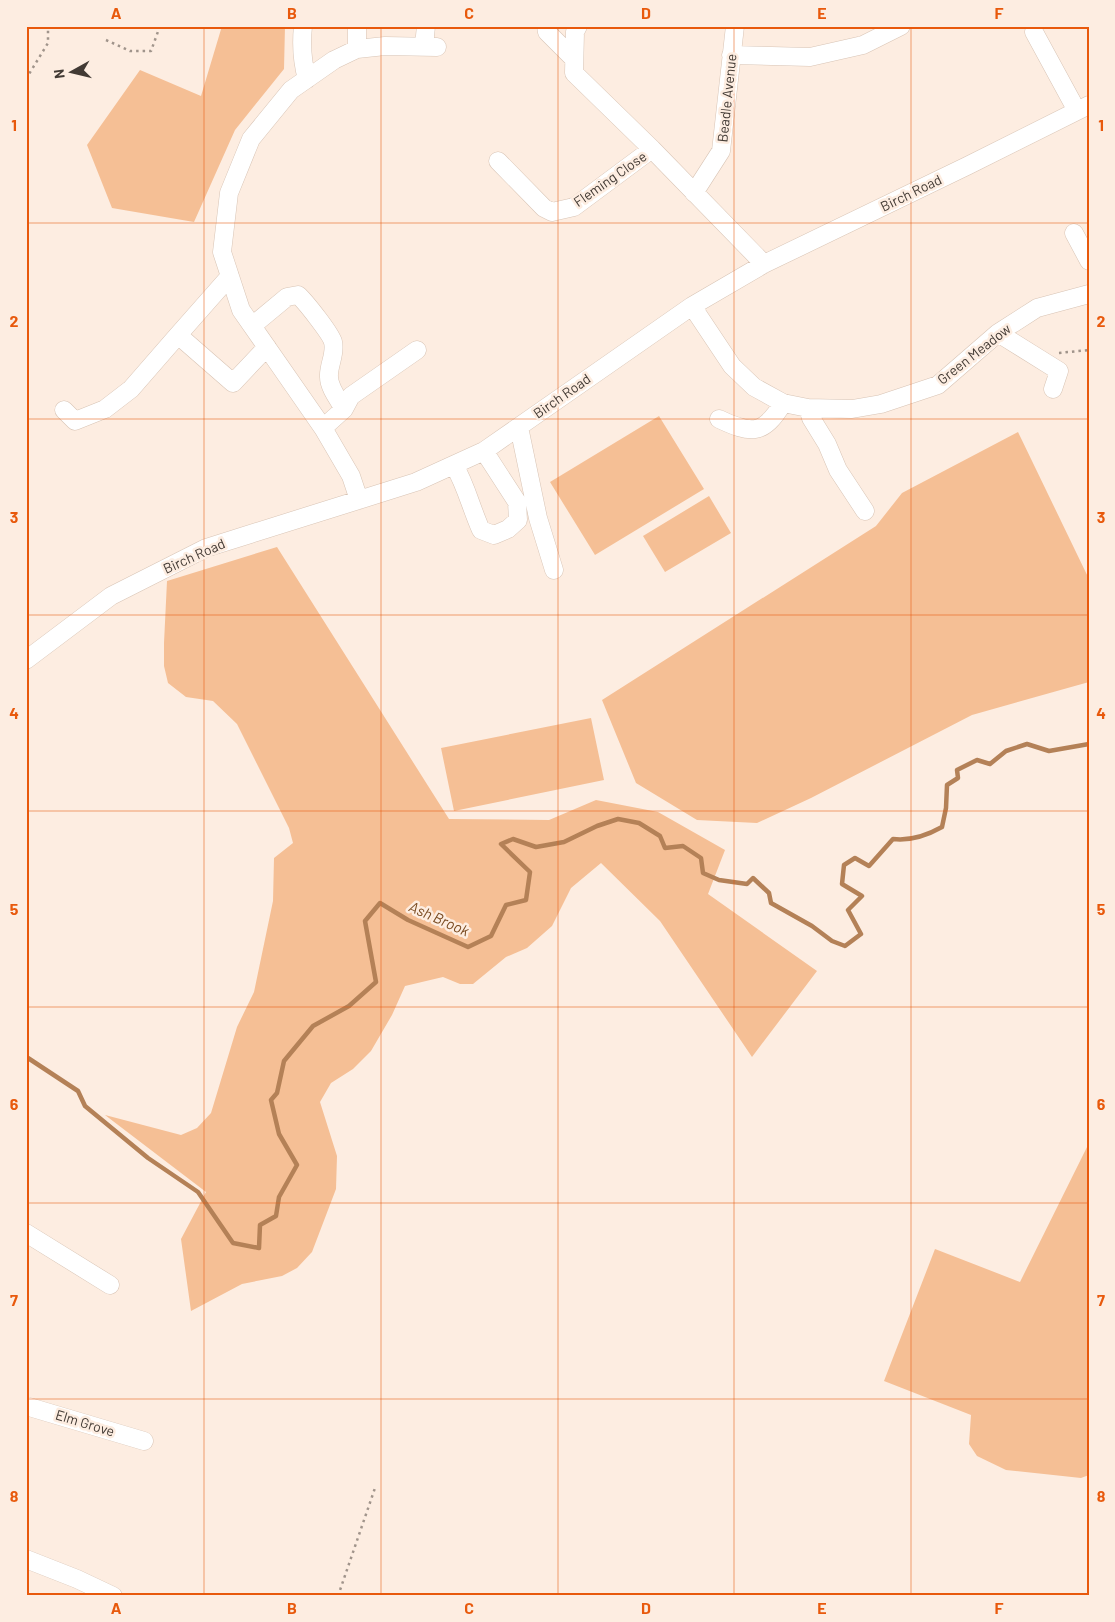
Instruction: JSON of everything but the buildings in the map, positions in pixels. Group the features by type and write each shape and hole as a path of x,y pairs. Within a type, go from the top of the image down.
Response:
{"street":[{"path":"303,26 301,50 307,79"},
{"path":"356,49 357,26"},
{"path":"359,500 351,476 323,428 241,310 222,252 228,193 251,139 291,90 334,60 356,49 386,46 430,47 426,26"},
{"path":"546,26 547,32 574,66 764,264"},
{"path":"574,66 574,32 578,26"},
{"name":"Beadle Avenue","path":"694,193 721,151 735,26"},
{"path":"731,55 810,57 863,45 901,26"},
{"path":"1034,32 1083,108"},
{"name":"Birch Road","path":"26,660 111,596 206,548 416,482 484,451 692,306 764,264 1083,108"},
{"name":"Fleming Close","path":"498,161 544,208 552,212 574,207 652,149"},
{"path":"1074,233 1089,261"},
{"path":"64,410 75,421 105,409 130,389 230,276"},
{"name":"Green Meadow","path":"692,306 732,366 754,387 783,402 808,408 852,409 881,404 938,385 998,333 1037,308 1089,294"},
{"path":"252,326 287,298 298,295 306,302 333,342 328,377 344,409"},
{"path":"998,333 1059,371 1053,389"},
{"path":"178,334 233,383 267,347"},
{"path":"323,428 344,409 351,396 417,350"},
{"path":"720,419 740,429 754,430 768,422 783,402"},
{"path":"808,408 810,418 826,444 838,470 864,511"},
{"path":"518,427 542,529 554,570"},
{"path":"484,451 516,502 518,520 531,530 542,529"},
{"path":"454,465 463,480 472,512 481,530 494,535 508,529 518,520"},
{"path":"26,1232 110,1285"},
{"name":"Elm Grove","path":"26,1406 144,1440"},
{"path":"26,1559 77,1579 113,1596"}],"path":[{"path":"26,79 48,43 48,26"},
{"path":"106,40 130,51 151,51 160,26"},
{"path":"338,1596 375,1488"}],"shaded area":[{"path":"222,26 285,26 284,69 235,130 194,222 112,208 87,145 140,70 201,96"},
{"path":"659,416 704,489 595,555 550,482"},
{"path":"1018,432 1089,579 1089,682 972,715 811,798 757,823 697,820 636,783 602,700 876,526 902,493"},
{"path":"709,496 731,533 665,572 643,536"},
{"path":"277,547 449,819 549,820 596,800 658,812 725,850 708,894 817,971 752,1057 660,921 601,863 571,888 552,926 527,948 506,957 473,984 460,984 443,977 405,986 392,1015 371,1051 353,1069 331,1083 320,1102 337,1156 336,1189 312,1252 297,1268 282,1276 242,1284 191,1311 181,1239 206,1192 105,1115 181,1135 197,1128 211,1113 237,1027 254,992 273,901 274,858 293,843 289,828 237,724 213,701 186,697 168,683 164,666 167,581"},
{"path":"591,718 604,780 454,811 441,748"},
{"path":"1089,1143 1089,1475 1081,1478 1006,1470 977,1456 969,1444 971,1415 884,1381 935,1249 1020,1282"}],"waterway":[{"name":"Ash Brook","path":"28,1058 78,1091 85,1106 148,1158 198,1192 233,1243 259,1248 260,1225 276,1216 279,1197 297,1165 279,1134 271,1100 277,1093 284,1061 313,1026 349,1006 376,982 365,921 380,903 408,920 468,947 491,936 506,905 526,900 530,872 501,844 513,839 536,847 564,842 597,826 618,819 639,823 660,836 665,848 683,846 701,858 703,873 719,880 747,884 753,878 769,893 771,903 812,926 832,941 845,946 861,934 848,910 862,896 842,884 844,865 855,858 869,866 893,839 918,837 942,827 946,808 947,785 958,778 957,770 977,760 990,764 1006,751 1027,744 1049,751 1089,744"}]}
